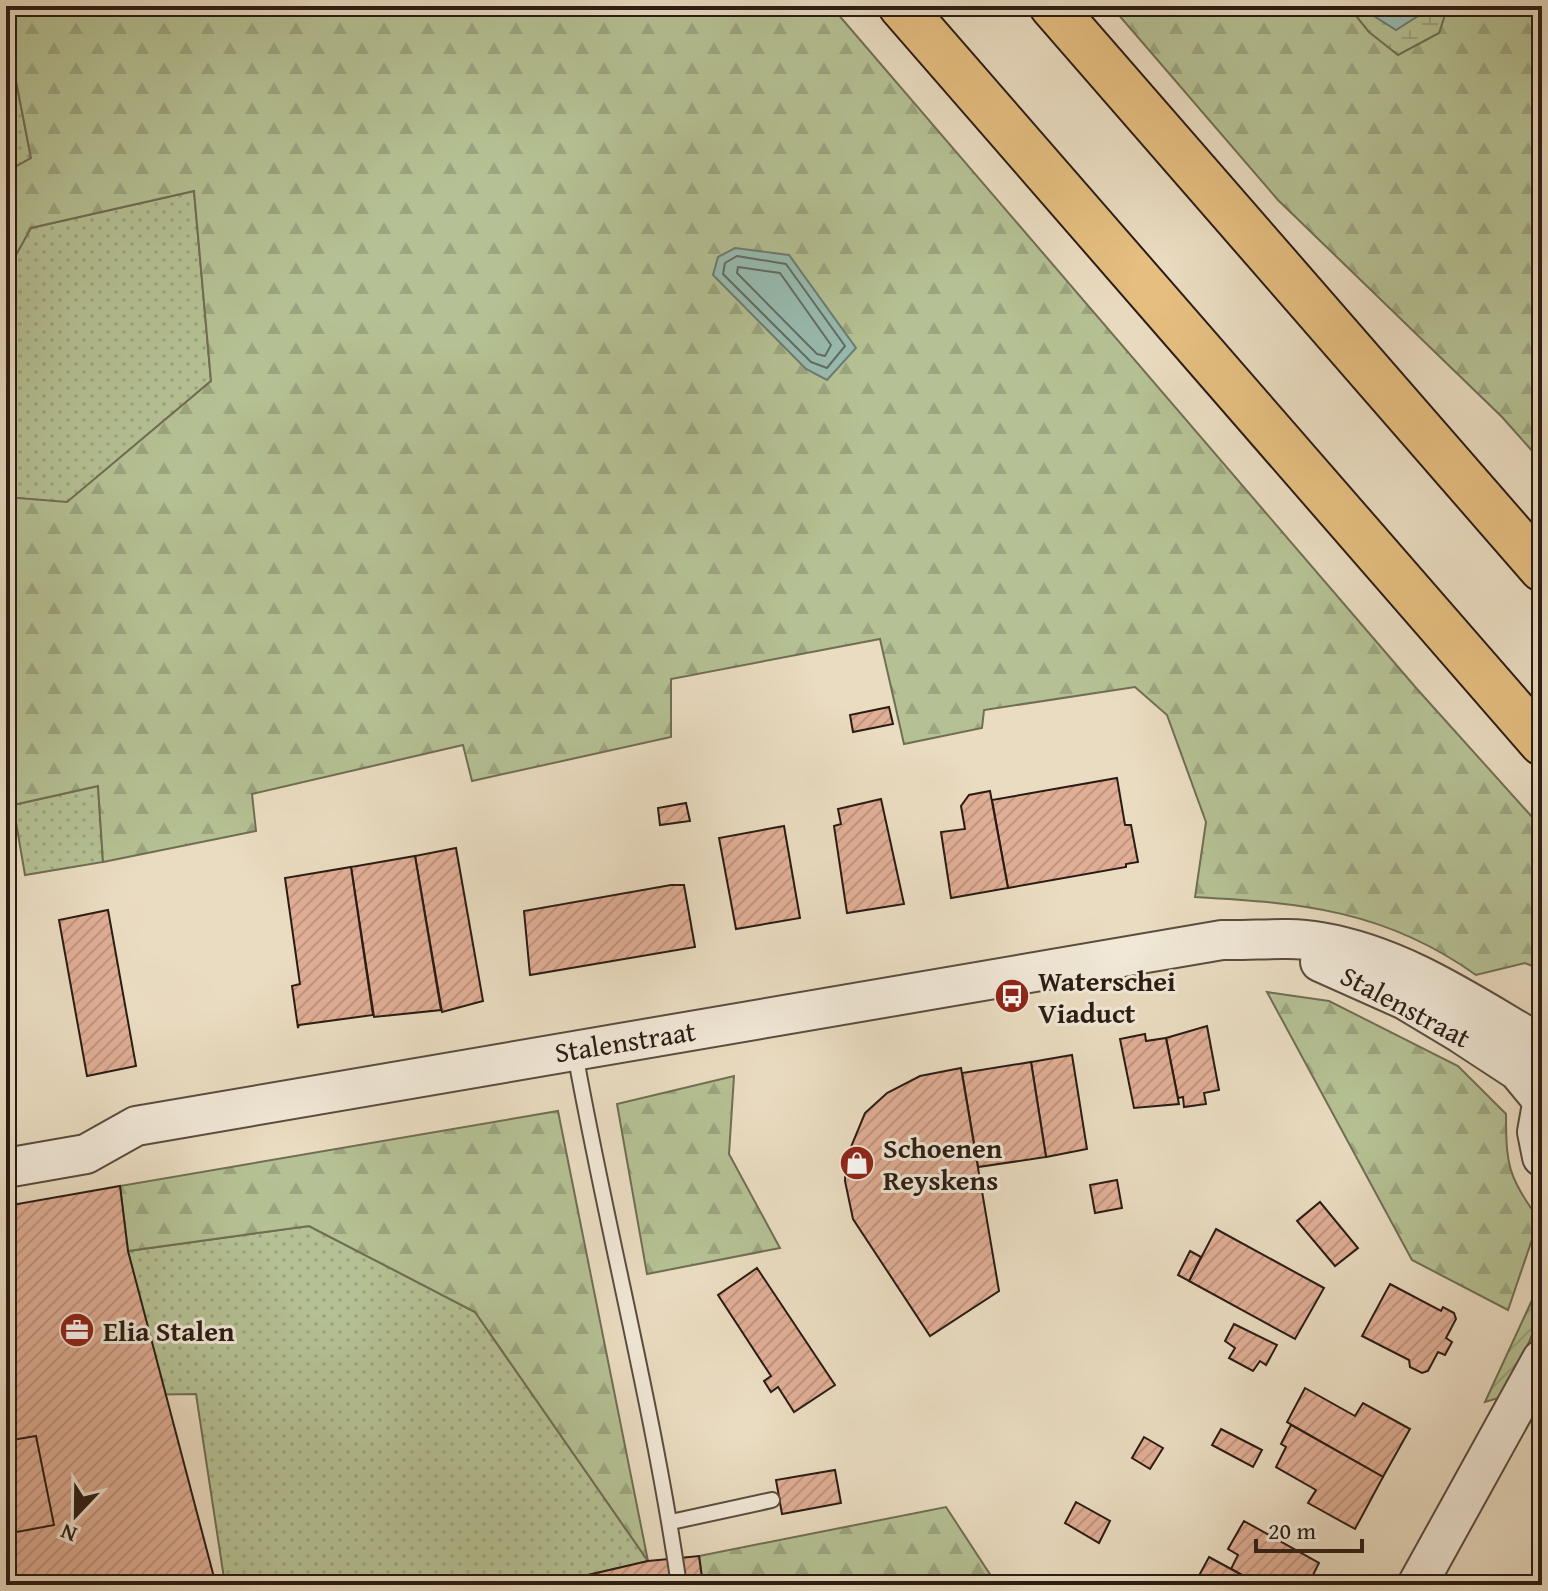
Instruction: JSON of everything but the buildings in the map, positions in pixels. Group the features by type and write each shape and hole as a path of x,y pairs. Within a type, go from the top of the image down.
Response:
{"highway":[{"path":"901,6 1542,743"},
{"path":"1052,6 1542,569"}],"street":[{"name":"Stalenstraat","path":"1252,941 1328,965 1405,1000 1518,1071 1542,1102"},
{"name":"Stalenstraat","path":"6,1168 86,1154 136,1126 574,1049 1036,974 1195,944 1310,941 1363,953 1416,973 1542,1045"},
{"path":"1542,1102 1537,1132 1542,1157"},
{"path":"1417,1585 1540,1357"}],"lane":[{"path":"574,1049 599,1187 671,1522 679,1585"},
{"path":"671,1522 772,1500"}],"green space":[{"path":"6,6 831,6 1417,689 1542,828 1542,970 1525,963 1476,975 1409,936 1375,923 1307,907 1195,897 1206,822 1167,715 1135,687 984,710 982,728 904,744 880,639 671,679 671,737 472,781 463,745 252,794 256,831 103,862 98,786 13,805 6,775 6,497 67,502 211,381 194,191 31,228 6,273 6,172 31,158 6,29"},
{"path":"1111,6 1542,6 1542,462 1502,417 1278,200"},
{"path":"1348,6 1448,6 1439,33 1398,55 1369,32"},
{"path":"6,29 31,158 6,172"},
{"path":"194,191 211,381 67,503 6,497 6,273 30,228"},
{"path":"98,786 103,862 25,875 13,805"},
{"path":"1267,992 1329,1001 1458,1066 1506,1114 1511,1170 1539,1219 1508,1310 1412,1260"},
{"path":"734,1076 729,1154 780,1248 647,1274 617,1104"},
{"path":"558,1111 648,1561 475,1312 309,1226 128,1251 120,1186"},
{"path":"309,1226 475,1312 648,1561 545,1585 225,1585 196,1394 132,1395 128,1251"},
{"path":"1539,1285 1542,1286 1538,1315 1523,1357 1502,1397 1485,1402"},
{"path":"946,1507 997,1585 703,1585 699,1556"}],"water":[{"path":"1366,6 1432,7 1396,30 1374,16"},
{"path":"735,248 789,255 856,348 827,380 806,369 713,275 718,257"}],"place":[{"name":"Waterschei Viaduct","path":"1012,996"},
{"name":"Schoenen Reyskens","path":"857,1163"},
{"name":"Elia Stalen","path":"77,1330"}]}
